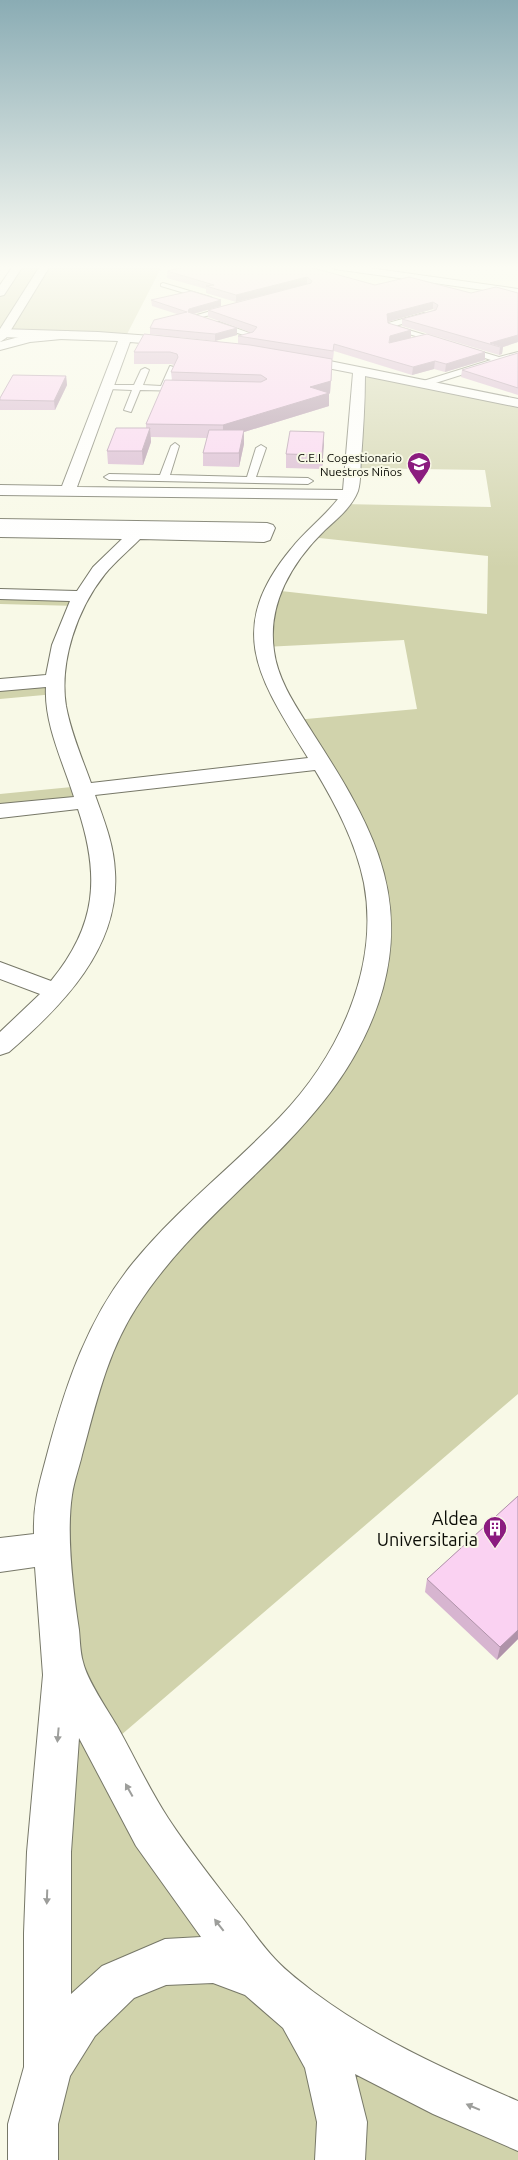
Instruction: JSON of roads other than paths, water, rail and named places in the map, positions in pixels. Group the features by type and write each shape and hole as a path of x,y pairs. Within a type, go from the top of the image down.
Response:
{"street":[{"path":"68,491 114,367"},
{"path":"337,367 518,403"},
{"path":"28,2148 48,2067 46,1939 49,1849 64,1669 56,1608 53,1496 73,1415 85,1376 103,1334 129,1292 157,1255 182,1227 269,1146 296,1117 338,1056 356,1022 370,988 377,959 381,929 380,900 374,872 347,806 278,692 269,671 265,655 263,623 270,595 285,565 338,508 350,491 355,450 359,371"},
{"path":"0,490 68,491 224,486 348,495"},
{"path":"0,524 141,530 264,537 266,528 141,530 0,532"},
{"path":"0,1046 57,992 88,947 98,922 104,883 103,863 84,793 63,729 56,687 57,665 62,645 80,601 99,571 141,530"},
{"path":"0,594 80,601"},
{"path":"0,604 80,601"},
{"path":"0,685 56,687"},
{"path":"0,699 56,687"},
{"path":"0,812 84,793 322,763"},
{"path":"0,794 84,793"},
{"path":"0,970 57,992"},
{"path":"0,1554 53,1548"},
{"path":"64,1669 151,1831 200,1900 260,1977 300,2011 372,2057 450,2097 518,2126"},
{"path":"48,2067 78,2019 118,1982 133,1975 165,1962 214,1960 260,1977"},
{"path":"300,2011 328,2061 342,2122 340,2160"}],"lane":[{"path":"423,384 478,367"},
{"path":"164,388 173,378 173,368"},
{"path":"128,410 145,370"},
{"path":"107,387 193,389"},
{"path":"164,478 175,446"},
{"path":"251,479 261,448"},
{"path":"109,476 164,478 192,486"},
{"path":"224,486 251,479 308,481"}],"place":[{"name":"C.E.I. Cogestionario Nuestros Niños","path":"419,485"},
{"name":"Aldea Universitaria","path":"495,1549"}]}
